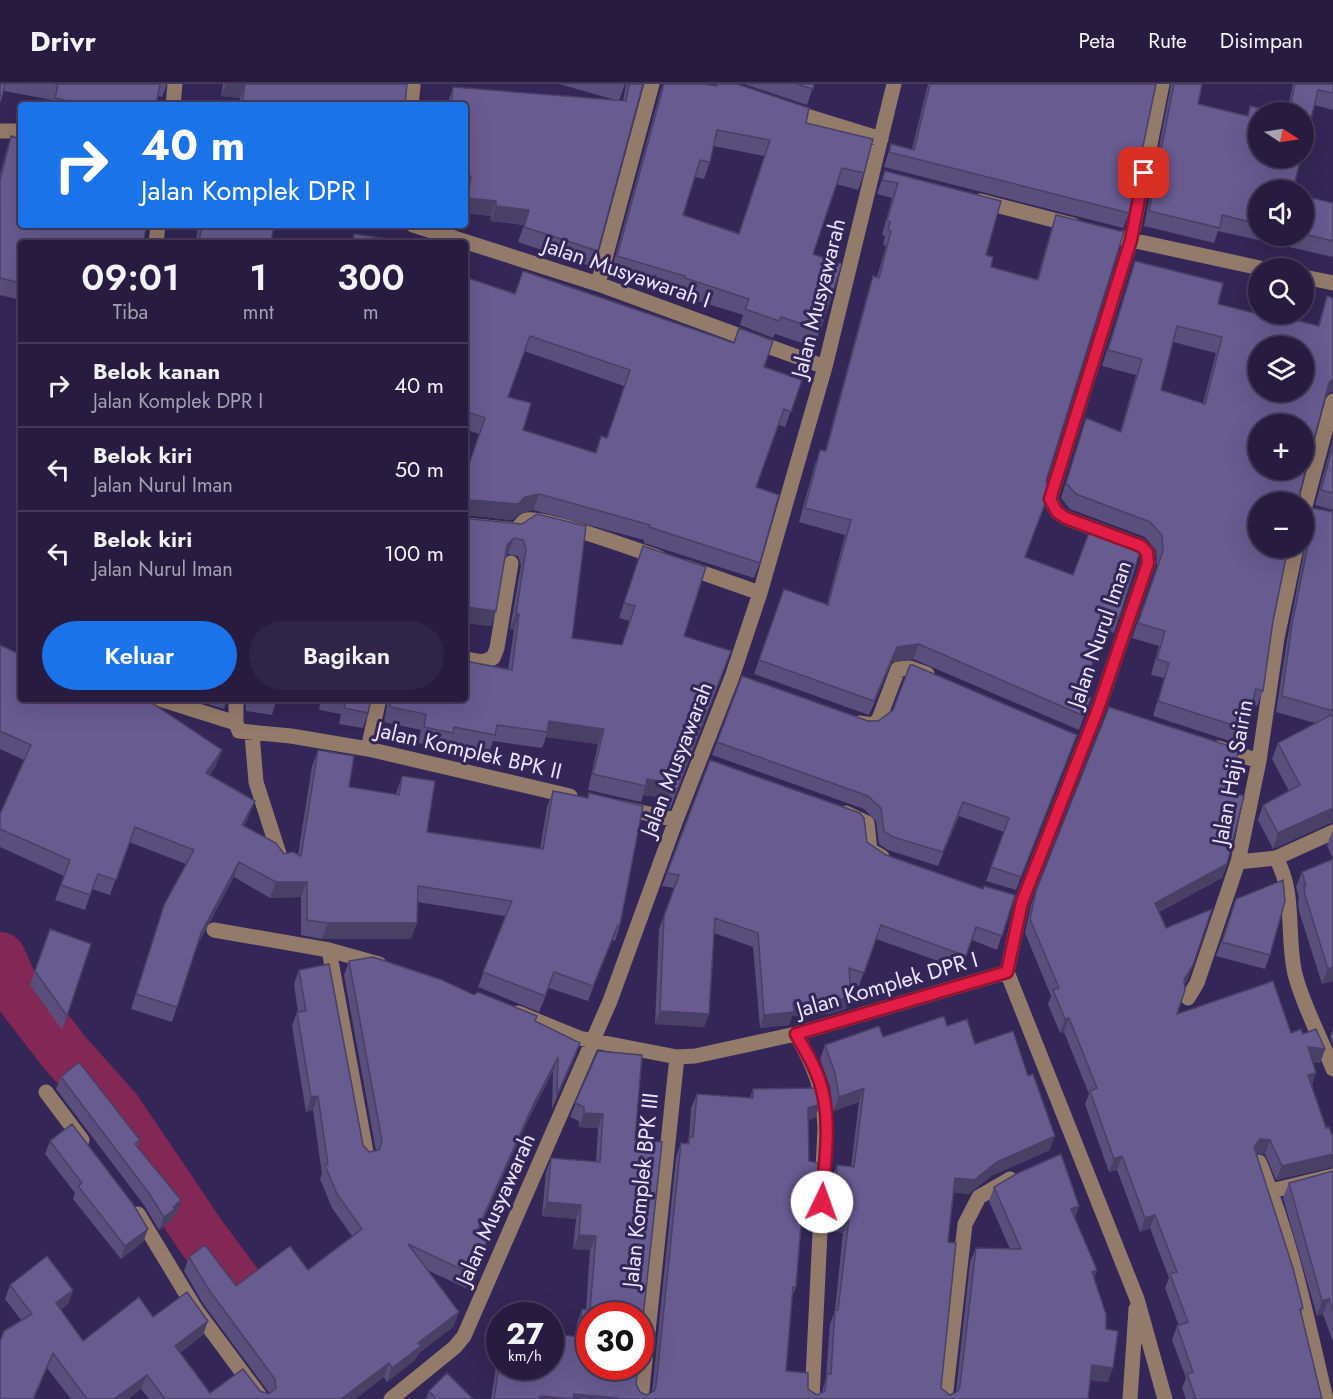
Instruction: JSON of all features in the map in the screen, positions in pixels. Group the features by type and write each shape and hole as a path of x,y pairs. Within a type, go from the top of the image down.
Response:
{"street":[{"path":"173,102 175,84"},
{"path":"598,284 652,84"},
{"name":"Jalan Musyawarah","path":"391,1399 455,1347 464,1336 593,1040 676,820 705,763 737,679 825,367 894,84"},
{"name":"Jalan Nurul Iman","path":"1007,972 1017,901 1079,741 1104,710 1149,556 1141,546 1066,518 1057,512 1050,499 1131,240 1162,84"},
{"path":"411,102 413,86"},
{"path":"780,108 881,139"},
{"path":"0,131 18,130"},
{"path":"872,174 892,179"},
{"path":"960,196 1085,228"},
{"name":"Jalan Musyawarah I","path":"422,228 460,240"},
{"path":"1108,234 1248,265"},
{"name":"Jalan Musyawarah I","path":"468,243 598,284 825,367"},
{"path":"1314,279 1333,283"},
{"path":"1309,492 1333,401"},
{"path":"1314,514 1323,517"},
{"path":"468,525 517,530 523,522 531,519 577,530 760,593"},
{"name":"Jalan Haji Sairin","path":"1188,998 1197,983 1238,862 1259,761 1277,638 1294,558"},
{"path":"468,660 482,662 493,658 511,563"},
{"path":"846,719 873,725 879,719 898,669 910,668 944,681"},
{"path":"170,702 236,723"},
{"path":"236,702 236,723 239,731 252,734 256,782 282,860"},
{"path":"368,749 378,702"},
{"name":"Jalan Komplek BPK II","path":"252,734 278,734 368,749 585,799"},
{"path":"1205,744 1259,761"},
{"path":"607,804 676,820"},
{"path":"827,806 867,823 870,850 895,862"},
{"path":"1238,862 1276,858 1333,832"},
{"path":"1276,858 1287,882 1288,940 1296,977 1333,1069"},
{"path":"214,930 329,950 398,969"},
{"path":"329,950 367,1157"},
{"name":"Jalan Komplek DPR I","path":"507,1009 579,1038 677,1057 714,1053 796,1034 1007,972 1137,1299 1165,1399"},
{"path":"796,1034 811,1059 824,1094 825,1128 812,1399"},
{"name":"Jalan Komplek BPK III","path":"641,1399 677,1057"},
{"path":"46,1092 94,1156"},
{"path":"1059,1157 1076,1149"},
{"path":"1259,1162 1271,1191 1298,1285 1326,1399"},
{"path":"945,1399 965,1224 979,1197 1022,1174"},
{"path":"1271,1191 1333,1176"},
{"path":"129,1202 196,1310 262,1399"},
{"path":"1130,1399 1137,1299"}],"building":[{"path":"0,84 5,84 2,96 0,96"},
{"path":"54,84 160,84 157,102 73,102 55,98 58,85"},
{"path":"245,84 407,84 405,102 242,102"},
{"path":"629,84 643,84 598,251 524,227 529,210 496,206 496,201 468,198 471,176 468,176 468,102 451,102 453,87 626,101"},
{"path":"664,84 717,86 717,84 737,84 809,108 806,123 873,139 864,173 842,168 813,254 842,264 820,330 781,317 779,321 745,309 749,299 685,278 685,276 617,256","holes":["717,130 770,140 739,234 683,215 700,160 710,162"]},
{"path":"797,84 814,84 813,89"},
{"path":"930,84 1156,84 1129,213 889,152 891,144 914,150"},
{"path":"1174,84 1202,84 1198,104 1248,116 1248,168 1298,168 1296,180 1248,180 1248,222 1222,215 1220,228 1149,211"},
{"path":"1295,84 1333,84 1333,93 1318,90 1314,107 1314,102 1291,102"},
{"path":"11,136 18,138 18,228 146,228 144,240 18,240 18,282 0,278 0,181"},
{"path":"885,171 1001,201 986,255 993,257 991,267 1038,280 1056,215 1124,232 1046,481 1049,493 1025,557 1073,575 1093,522 1143,542 1119,618 1110,616 1081,694 1091,698 1084,716 919,644 897,647 874,701 759,660 784,589 828,605 851,520 805,508 820,450 826,451 873,276 879,278 891,231 888,230 890,222 887,220 898,183 882,180"},
{"path":"1314,198 1333,203 1333,241 1314,236"},
{"path":"201,228 274,228 272,240 199,240"},
{"path":"354,234 395,240 353,240"},
{"path":"1135,261 1223,283 1218,304 1248,312 1248,324 1319,326 1327,296 1333,298 1333,379 1329,383 1314,439 1314,414 1248,414 1248,480 1303,480 1300,492 1248,492 1248,558 1286,558 1273,621 1263,691 1256,689 1245,729 1158,701 1169,663 1157,659 1165,631 1138,623 1163,551 1162,535 1150,522 1076,494 1066,483 1086,418 1121,432 1142,359 1108,350","holes":["1177,326 1222,337 1205,404 1161,390"]},
{"path":"523,271 734,343 739,328 773,341 764,367 802,380 791,412 784,409 756,487 779,495 760,563 649,527 650,525 539,494 525,497 518,504 468,502 468,467 485,418 468,412 468,278 515,294","holes":["530,336 630,370 607,438 601,436 596,453 523,430 531,403 508,397"]},
{"path":"1333,445 1333,493 1321,490"},
{"path":"1314,508 1333,512 1333,711 1282,696 1292,624 1305,558 1314,558"},
{"path":"537,514 586,526 572,638 622,645 635,606 624,603 643,546 706,567 684,636 731,651 676,793 673,792 673,783 647,779 646,786 593,774 604,729 549,721 547,732 497,725 495,735 454,727 453,733 424,727 426,714 390,707 391,702 468,702 468,662 512,670 519,614 516,614 526,549 523,540 514,538 507,545 496,611 468,607 468,518 522,524"},
{"path":"0,645 18,654 18,702 150,702 222,750 206,773 255,801 242,825 276,843 284,854 293,852 301,856 318,750 354,756 349,787 399,795 402,776 435,781 427,832 543,849 553,791 588,798 589,793 643,806 620,925 618,925 593,986 554,972 545,996 483,972 512,901 418,886 417,923 328,923 307,920 307,882 276,882 239,862 201,933 177,1007 136,994 164,905 194,850 135,827 116,880 98,874 90,895 61,885 70,860 0,829 0,814 31,745 0,731"},
{"path":"910,665 1077,735 1021,877 991,867 1009,818 963,802 943,852 893,837 884,831 881,808 868,796 717,742 742,676 868,721 878,721 893,710"},
{"path":"345,702 370,702 368,713 344,708"},
{"path":"1109,707 1239,749 1228,791 1244,796 1227,864 1155,903 1166,928 1212,909 1193,965 1184,980 1185,990 1177,1014 1273,981 1291,1033 1301,1029 1303,1034 1316,1029 1325,1049 1308,1047 1316,1073 1308,1075 1326,1128 1329,1127 1333,1137 1333,1154 1282,1166 1270,1140 1260,1139 1254,1147 1293,1268 1303,1308 1300,1309 1322,1399 1196,1399 1187,1374 1193,1372 1177,1326 1188,1322 1170,1274 1177,1272 1155,1215 1145,1218 1122,1156 1114,1159 1090,1091 1097,1088 1069,1018 1065,1019 1053,990 1059,988 1030,919 1036,891"},
{"path":"1333,714 1333,808 1278,833 1263,805 1300,785 1278,743"},
{"path":"710,760 860,813 864,818 867,842 886,855 983,889 984,886 1015,895 1002,936 976,927 966,956 881,925 864,973 849,968 851,996 833,1001 793,1003 794,1012 764,1015 758,933 715,918 709,1014 660,1011 664,916 679,875 667,873"},
{"path":"1333,859 1333,967 1328,969 1305,895 1304,885 1306,886 1302,872"},
{"path":"1283,880 1285,901 1270,955 1222,942 1236,899"},
{"path":"50,929 91,944 67,1016 35,971"},
{"path":"373,957 442,980 474,995 478,992 537,1016 535,1021 580,1043 557,1095 558,1057 533,1105 477,1231 489,1237 471,1274 408,1244 459,1312 418,1343 421,1346 392,1368 389,1363 341,1399 165,1399 147,1375 114,1399 87,1399 53,1353 33,1399 0,1399 0,1342 4,1331 32,1314 10,1285 47,1256 73,1290 56,1303 83,1341 139,1297 153,1317 187,1292 208,1321 175,1346 210,1393 243,1369 260,1391 269,1394 276,1388 275,1379 209,1290 189,1257 205,1245 236,1286 290,1246 308,1270 362,1229 337,1194 325,1165 328,1164 318,1096 311,1097 297,1012 306,1011 299,970 329,964 363,1145 369,1152 379,1150 382,1141 349,961"},
{"path":"944,1016 947,1026 967,1019 975,1044 1013,1031 1028,1076 1033,1074 1055,1136 997,1162 974,1180 955,1178 948,1242 956,1243 941,1388 950,1395 958,1391 960,1386 976,1248 1021,1249 994,1187 1018,1173 1061,1154 1079,1206 1071,1209 1097,1270 1092,1272 1106,1314 1106,1329 1118,1331 1113,1368 1092,1365 1088,1399 617,1399 574,1394 573,1399 541,1396 538,1399 494,1399 497,1380 564,1380 564,1335 576,1337 576,1380 636,1380 640,1392 646,1395 654,1391 681,1143 689,1144 689,1137 693,1137 697,1094 753,1098 753,1089 818,1088 820,1104 808,1108 809,1161 818,1163 816,1214 802,1212 786,1371 808,1373 808,1389 817,1395 825,1391 827,1374 831,1374 835,1310 838,1310 849,1219 835,1217 837,1165 854,1167 864,1088 839,1097 835,1073 825,1045 879,1026 883,1037"},
{"path":"598,1051 642,1055 635,1140 662,1142 645,1302 591,1302 596,1236 579,1235 581,1205 547,1202 551,1158 600,1162 603,1114 584,1113 584,1107 575,1103"},
{"path":"79,1062 140,1140 135,1144 181,1200 173,1207 175,1209 164,1217 148,1192 61,1077"},
{"path":"72,1124 133,1204 148,1229 125,1246 78,1186 82,1183 50,1141"},
{"path":"1333,1171 1333,1311 1329,1299 1322,1301 1289,1183"},
{"path":"447,1373 473,1399 436,1399 429,1391"}],"waterway":[{"path":"0,958 11,983 65,1053 116,1110 201,1236 322,1399"}],"route":[{"path":"822,1202 824,1094 811,1059 796,1034 1007,972 1022,902 1098,709 1148,563 1149,556 1141,546 1066,518 1057,512 1050,499 1131,240 1144,173"}]}
